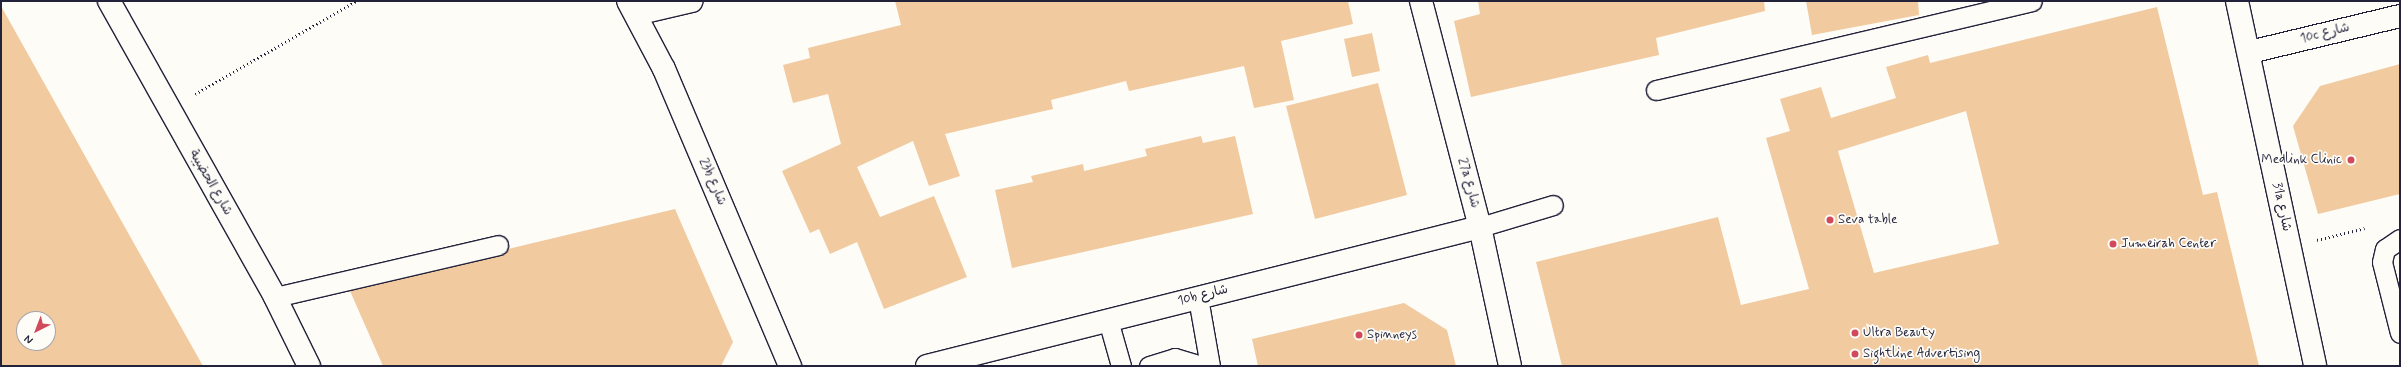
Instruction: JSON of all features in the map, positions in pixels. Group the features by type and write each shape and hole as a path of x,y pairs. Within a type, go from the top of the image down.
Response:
{"street":[{"name":"شارع الحضيبة","path":"109,1 168,109 275,297 309,366"},
{"path":"632,8 692,1"},
{"name":"27a شارع","path":"1421,1 1480,227 1510,366"},
{"name":"31a شارع","path":"2237,1 2250,52 2315,366"},
{"name":"23b شارع","path":"632,8 664,69 790,366"},
{"name":"10c شارع","path":"2250,52 2400,16"},
{"name":"10b شارع","path":"927,366 1480,227"}],"lane":[{"path":"1656,90 2032,1"},
{"path":"1480,227 1554,205"},
{"path":"2400,239 2385,249 2382,262 2400,333"},
{"path":"275,297 498,245"},
{"path":"1198,298 1210,366"},
{"path":"1108,320 1121,366"},
{"path":"1149,366 1175,358 1201,366"}],"path":[{"path":"168,109 356,1"},
{"path":"2290,247 2371,227"}],"building":[{"path":"895,1 1348,1 1353,24 1281,41 1294,100 1254,108 1244,66 1129,91 1126,81 1051,100 1053,109 945,134 960,176 929,186 913,141 857,167 880,217 934,196 967,277 884,309 857,242 830,254 819,229 810,233 782,171 841,144 828,94 793,103 783,65 810,58 808,48 901,25"},
{"path":"1478,1 1764,1 1765,11 1656,38 1659,55 1471,97 1454,21 1480,14"},
{"path":"1806,1 1918,1 1919,15 1812,35"},
{"path":"1,6 203,366 1,366"},
{"path":"2157,7 2203,195 2217,192 2259,366 1562,366 1536,262 1718,217 1741,305 1809,289 1766,138 1790,131 1780,99 1821,87 1831,118 1896,98 1886,67 1928,55 1930,63","holes":["1966,111 1999,244 1874,273 1838,151"]},
{"path":"1372,33 1380,71 1352,77 1344,39"},
{"name":"Medlink Clinic","path":"2400,64 2400,194 2318,214 2293,126 2320,86"},
{"path":"1378,83 1407,195 1315,219 1286,106"},
{"path":"1201,136 1203,143 1235,136 1253,214 1012,268 995,190 1033,182 1031,176 1083,164 1084,171 1147,156 1145,149"},
{"path":"675,209 733,342 721,366 383,366 350,291 500,256 508,249"},
{"name":"Spinneys","path":"1404,303 1447,330 1456,366 1258,366 1252,339"}],"place":[{"name":"Medlink Clinic","path":"2351,160"},
{"name":"Seva table","path":"1830,220"},
{"name":"Jumeirah Center","path":"2113,244"},
{"name":"Ultra Beauty","path":"1855,333"},
{"name":"Spinneys","path":"1359,335"},
{"name":"Sightline Advertising","path":"1855,354"}]}
